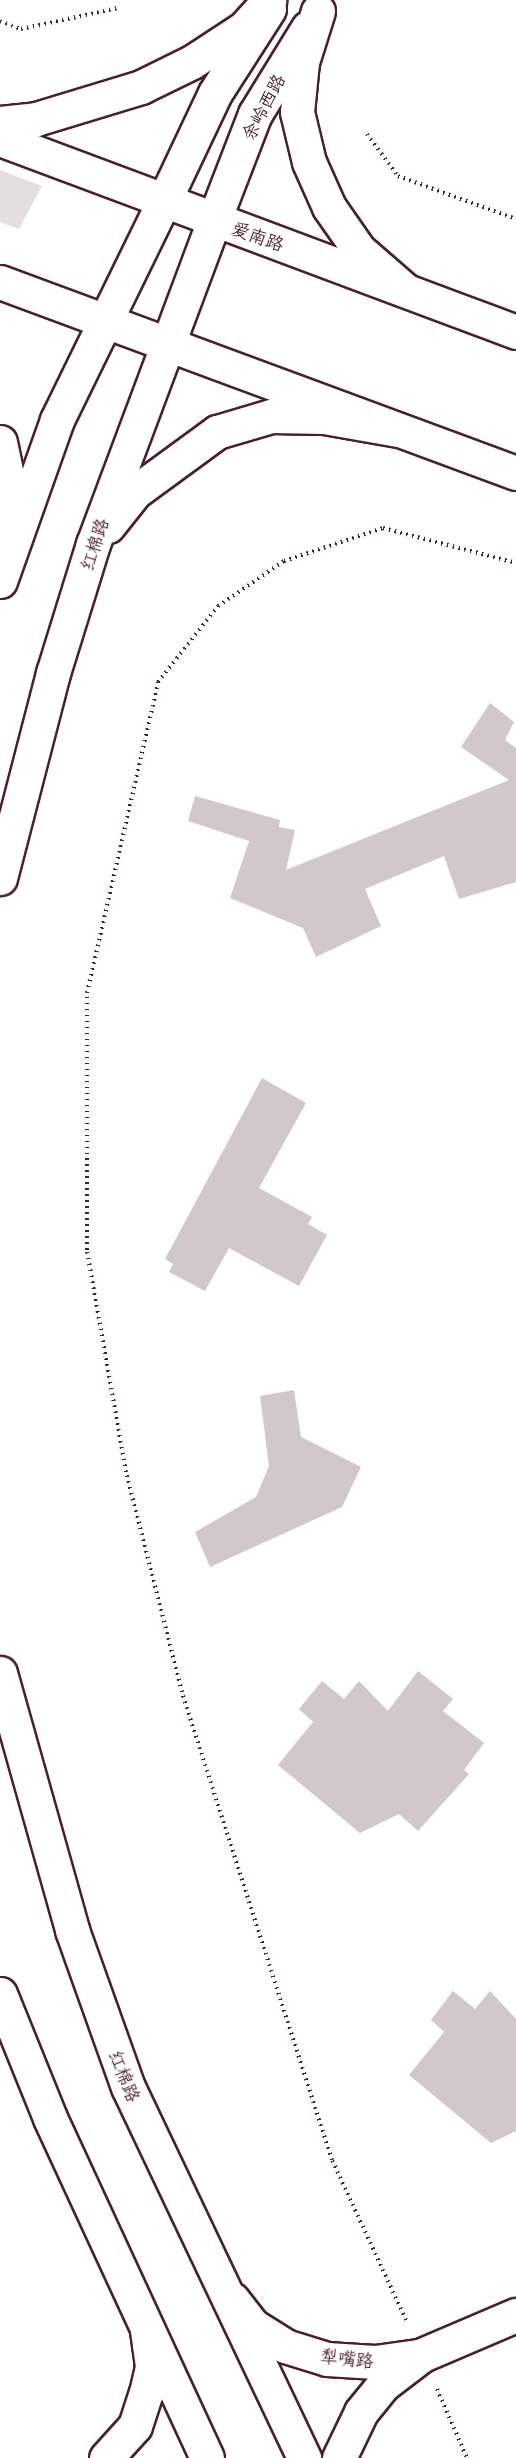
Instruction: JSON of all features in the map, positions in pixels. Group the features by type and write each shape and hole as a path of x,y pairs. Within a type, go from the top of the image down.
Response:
{"main road":[{"path":"0,123 36,119 141,87 192,62 235,34 269,0"},
{"path":"4,568 57,420 215,93 275,0"},
{"path":"322,5 302,62 297,111 309,162 329,207 358,250 405,290"},
{"name":"余岭西路","path":"214,219 255,114 322,5"},
{"name":"爱南路","path":"0,140 516,332"},
{"name":"红棉路","path":"0,878 53,673 93,544 214,219"},
{"path":"0,282 516,473"},
{"path":"93,544 135,492 217,432 271,416 324,417 398,430"},
{"path":"0,442 9,485 4,568"},
{"name":"红棉路","path":"0,1673 65,1907 128,2087 304,2458"},
{"path":"0,1994 50,2118 207,2458"},
{"name":"犁嘴路","path":"223,2288 252,2325 285,2346 327,2360 375,2362 422,2355"},
{"name":"犁嘴路","path":"339,2458 361,2412 384,2384 422,2355 516,2315"},
{"path":"106,2458 135,2426 146,2393 152,2366 147,2328"}],"path":[{"path":"0,21 21,29 118,8"},
{"path":"368,134 398,176 516,219"},
{"path":"467,2458 332,2160 182,1692 126,1472 87,1250 87,993 158,682 218,606 284,561 383,528 516,563"}],"shaded area":[{"path":"0,170 42,186 19,229 0,222"}],"building":[{"path":"490,703 514,722 505,740 516,748 516,882 459,899 444,856 365,889 381,926 316,957 303,928 230,898 249,841 188,821 195,796 280,820 279,827 295,830 286,870 509,780 461,747"},
{"path":"262,1078 306,1103 259,1188 312,1217 308,1224 327,1235 299,1286 229,1248 205,1291 169,1272 173,1264 165,1259"},
{"path":"294,1390 301,1437 361,1467 342,1507 210,1567 195,1532 256,1497 269,1466 260,1396"},
{"path":"418,1671 453,1699 443,1711 484,1743 464,1770 469,1774 418,1831 399,1814 360,1833 278,1765 313,1722 299,1709 322,1681 344,1699 359,1681 388,1711"},
{"path":"453,1991 475,2009 490,1991 516,2019 516,2131 491,2143 409,2075 444,2032 431,2020"}]}
